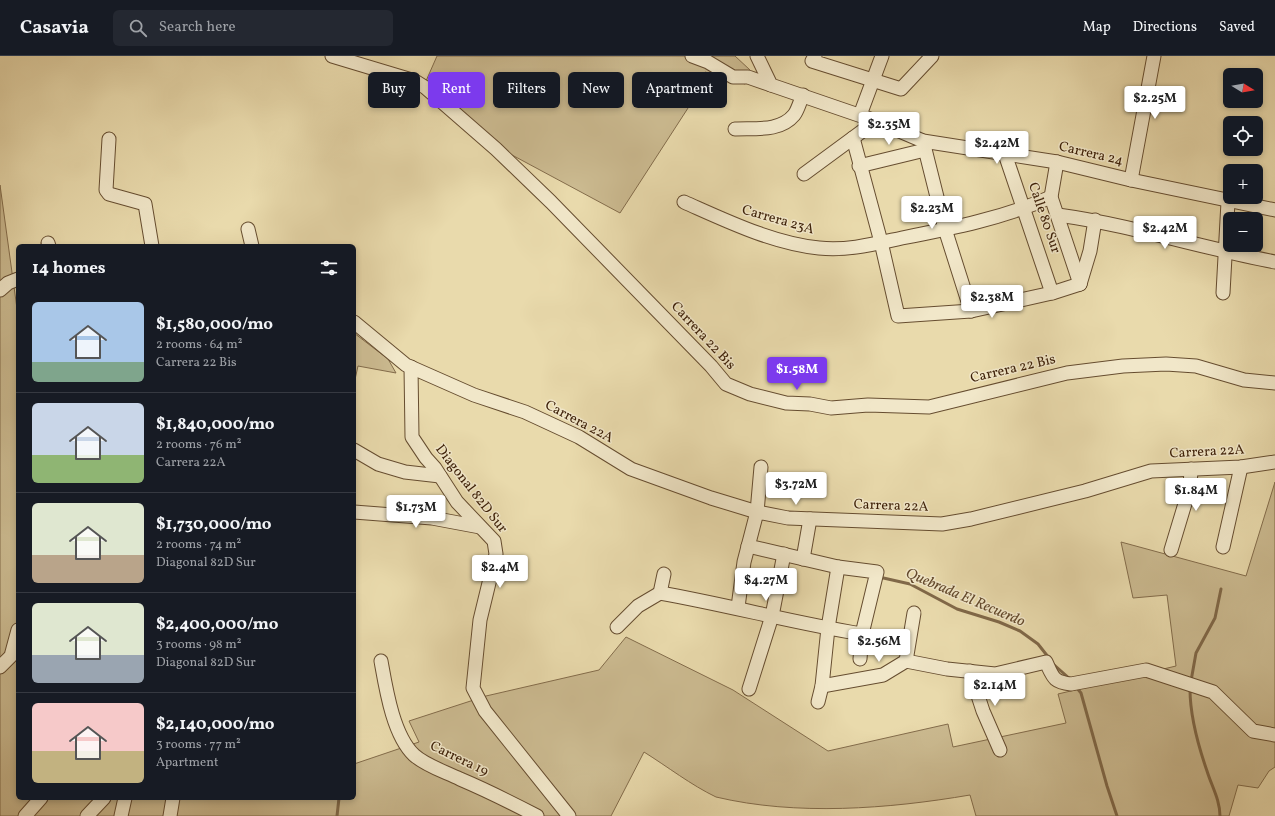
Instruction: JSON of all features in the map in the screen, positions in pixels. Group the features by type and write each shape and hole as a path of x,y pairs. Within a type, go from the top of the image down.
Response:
{"street":[{"name":"Carrera 22 Bis","path":"332,56 415,81 426,88 496,149 551,202 711,366 726,384 750,394 786,403 810,404 831,408 868,405 929,407 988,391 1067,373 1123,366 1166,364 1196,366 1244,380 1275,383"},
{"path":"360,56 370,68"},
{"name":"Carrera 24","path":"692,56 708,62 733,77 748,77 876,120 924,146 1004,154 1057,162 1223,201"},
{"path":"757,56 771,84"},
{"path":"815,56 812,61 901,89 932,56"},
{"path":"860,115 882,56"},
{"path":"1131,180 1154,56"},
{"path":"735,129 772,128 783,124 794,115 803,95"},
{"path":"804,174 876,120"},
{"path":"853,138 859,166 881,242 898,316 971,311 1052,293 1080,284"},
{"path":"109,139 106,190 109,194 146,204 152,244"},
{"path":"859,166 924,146 945,229 971,311"},
{"name":"Calle 80 Sur","path":"1004,154 1052,293"},
{"path":"1057,162 1051,197 1080,284"},
{"name":"Carrera 23A","path":"684,202 726,221 790,243 819,248 854,249 945,229 1024,209 1051,197"},
{"name":"Carrera 24","path":"1240,204 1275,210"},
{"path":"1058,215 1094,220 1223,252"},
{"path":"1080,284 1090,251 1094,220"},
{"path":"248,229 252,244"},
{"path":"1223,293 1225,252 1275,262"},
{"path":"0,290 8,283 16,280"},
{"name":"Carrera 22A","path":"356,324 396,357 411,367 474,395 525,412 579,437 631,469 711,498 757,512 788,518 942,524 971,519 1085,491 1151,471 1241,468 1275,462"},
{"name":"Diagonal 82D Sur","path":"411,367 412,437 457,502 494,541 496,554 480,620 473,688 485,711 569,816"},
{"path":"356,451 378,464 405,472 440,476"},
{"path":"738,607 748,546 757,512 760,467"},
{"path":"1223,547 1241,468"},
{"path":"1171,550 1190,487 1192,469"},
{"path":"356,512 432,518 480,527"},
{"path":"803,560 810,519"},
{"path":"748,546 803,560 838,567 877,572 862,634 860,659"},
{"path":"749,689 772,616 784,554"},
{"path":"818,702 822,686 828,628 838,567"},
{"path":"660,593 664,574"},
{"path":"617,627 638,606 660,593 738,607 772,616 862,634"},
{"path":"906,661 914,613"},
{"path":"0,667 11,656 16,637"},
{"name":"Carrera 19","path":"381,661 389,706 404,740 414,755 425,762 499,796 537,816"},
{"path":"822,686 884,675 906,661 995,674 1046,662 1054,678 1059,683 1071,684 1146,670 1213,692 1253,731 1275,735"},
{"path":"970,671 983,711 1000,750"},
{"path":"25,816 39,800"},
{"path":"87,816 102,800"},
{"path":"121,816 125,800"},
{"path":"170,816 173,800"}],"shaded area":[{"path":"437,56 735,56 750,70 745,84 727,79 727,72 632,72 632,108 688,108 620,213 499,148 455,108 485,108 485,72 430,72"},
{"path":"0,185 16,301 16,800 356,800 356,763 419,742 409,721 486,696 599,670 626,637 733,690 828,751 948,724 953,747 1066,723 1058,694 1176,666 1167,595 1133,598 1121,542 1246,576 1275,482 1275,767 1269,771 1258,788 1238,785 1229,816 976,816 970,795 875,807 778,807 716,797 644,752 611,816 0,816"},
{"path":"356,335 388,359 396,373 358,366 356,375"}],"waterway":[{"name":"Quebrada El Recuerdo","path":"879,577 910,584 957,609 999,622 1020,631 1038,644 1049,658"},
{"path":"1191,681 1196,653 1215,618 1221,589"},
{"name":"Quebrada El Recuerdo","path":"1052,663 1070,679"},
{"name":"Quebrada El Recuerdo","path":"1076,687 1081,693 1117,816"},
{"path":"1190,689 1191,710 1195,731 1217,799 1220,816"},
{"path":"337,816 339,800"}]}
